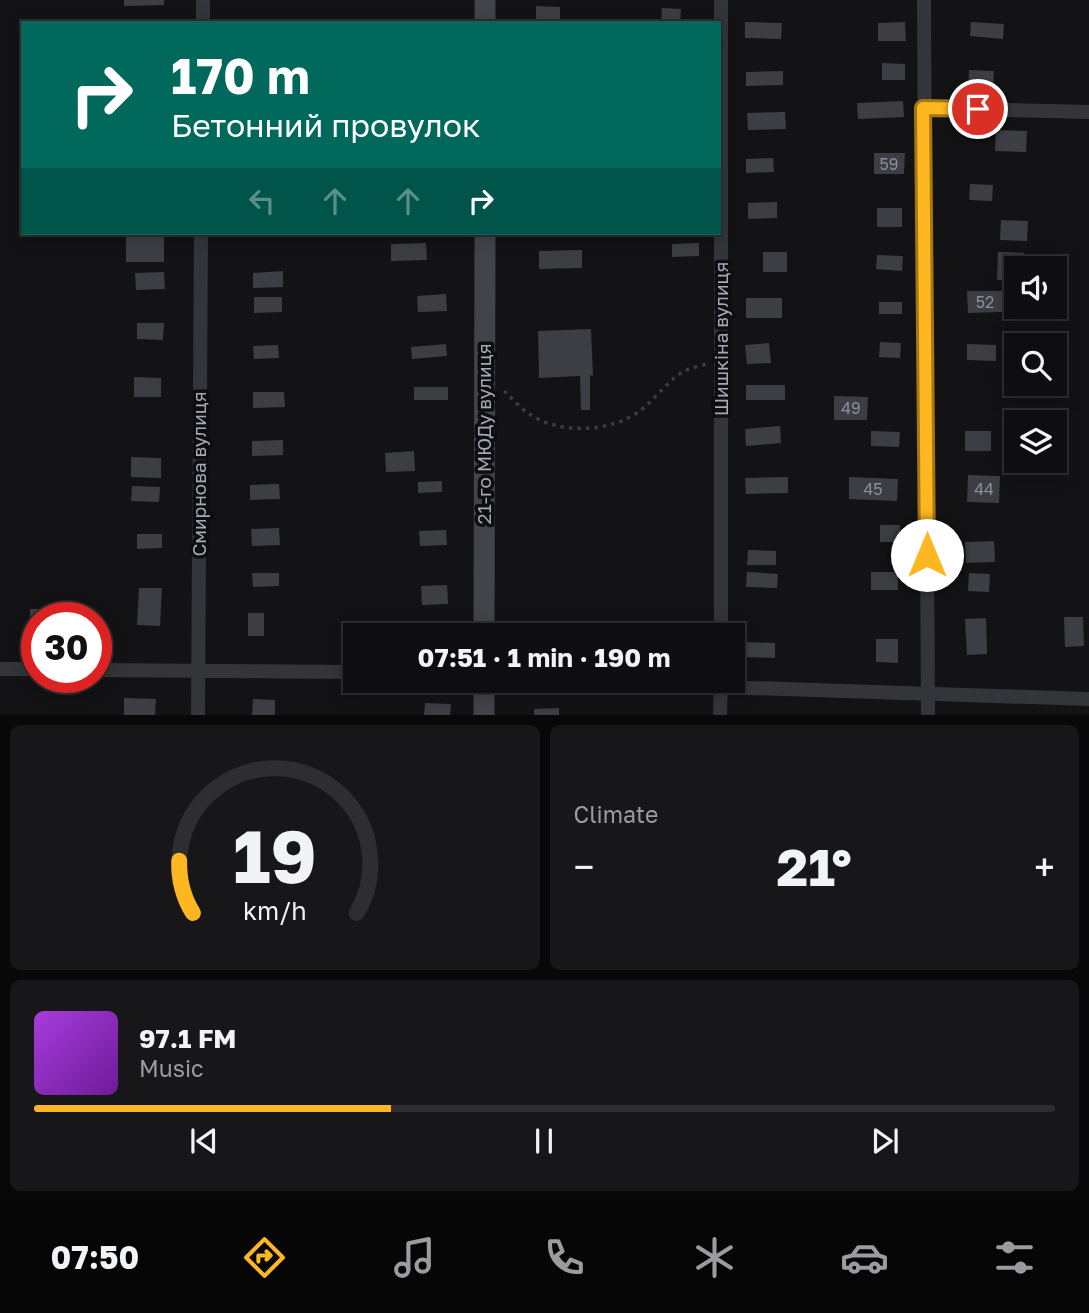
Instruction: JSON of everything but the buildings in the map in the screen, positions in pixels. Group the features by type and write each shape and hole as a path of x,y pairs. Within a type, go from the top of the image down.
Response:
{"street":[{"path":"203,0 203,21"},
{"path":"485,0 485,21"},
{"name":"Шишкіна вулиця","path":"721,623 722,0"},
{"path":"924,0 928,715"},
{"path":"923,108 1089,112"},
{"name":"Смирнова вулиця","path":"198,715 201,235"},
{"name":"21-го МЮДу вулиця","path":"484,623 485,235"},
{"path":"0,669 21,669"},
{"path":"112,670 343,672"},
{"path":"745,685 1089,699"},
{"path":"484,693 484,715"},
{"path":"720,715 721,693"}],"path":[{"path":"485,373 528,414 549,424 571,428 594,427 617,422 639,411 682,371 721,360"}],"route":[{"path":"927,555 923,108 978,109"}]}
